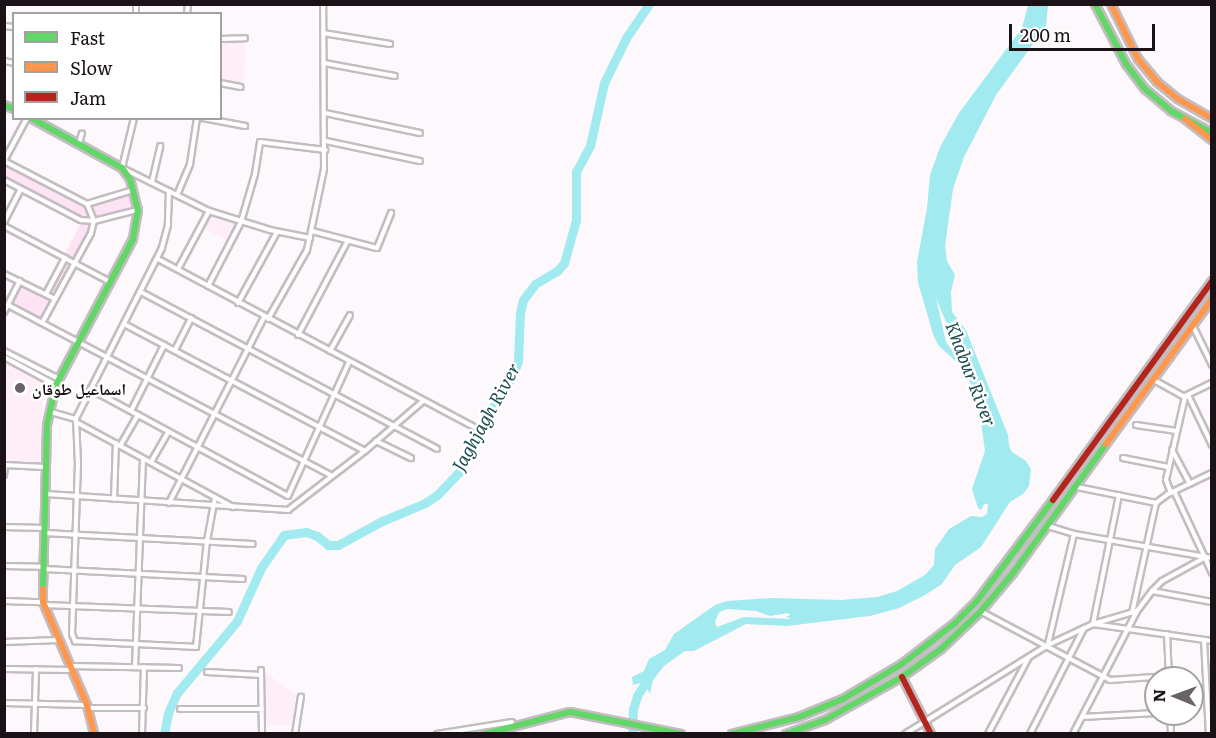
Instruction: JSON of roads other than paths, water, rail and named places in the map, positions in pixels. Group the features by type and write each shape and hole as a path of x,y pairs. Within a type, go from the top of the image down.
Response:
{"main road":[{"path":"1095,4 1134,75 1157,100 1212,140"},
{"path":"1111,4 1138,58 1157,82 1178,99 1212,118"},
{"path":"1185,119 1212,133"},
{"path":"35,120 122,168 133,190 138,210 133,239 57,382 49,412 45,467 44,603 88,706 94,734"},
{"path":"732,734 799,717 843,699 902,664 956,622 977,601 1009,561 1212,281"},
{"path":"786,734 841,712 903,677 941,649 981,611 1048,526 1212,299"},
{"path":"903,677 931,734"},
{"path":"485,734 563,712 583,713 681,734"}],"street":[{"path":"169,502 195,446 247,349 307,250 326,150 323,4"},
{"path":"323,33 390,44"},
{"path":"222,39 245,38"},
{"path":"324,63 395,76"},
{"path":"222,83 242,87"},
{"path":"325,113 420,133"},
{"path":"26,120 4,161 87,204 94,221 91,233 42,323"},
{"path":"134,120 122,168 209,211 277,232 310,238"},
{"path":"177,195 190,165 197,120"},
{"path":"214,120 245,126"},
{"path":"79,143 82,133"},
{"path":"326,141 420,161"},
{"path":"208,286 242,222 255,174 260,142 326,150"},
{"path":"152,182 160,146"},
{"path":"4,180 78,219 94,221 138,210"},
{"path":"21,189 4,224 111,283"},
{"path":"87,204 133,190"},
{"path":"169,191 167,232 158,259 76,420 77,497 72,634 77,642 196,647 207,541 215,498"},
{"path":"178,269 209,211"},
{"path":"312,231 377,248 392,213"},
{"path":"238,303 277,232"},
{"path":"298,335 348,240"},
{"path":"46,294 65,258"},
{"path":"158,259 474,427"},
{"path":"4,274 55,299"},
{"path":"4,312 20,281"},
{"path":"141,292 437,449"},
{"path":"8,305 332,476"},
{"path":"330,351 350,315"},
{"path":"175,350 191,318"},
{"path":"124,324 365,451"},
{"path":"1192,326 1212,365"},
{"path":"131,411 164,345"},
{"path":"4,351 57,382"},
{"path":"4,357 57,382"},
{"path":"90,389 288,496 350,362"},
{"path":"1153,380 1186,396 1212,445"},
{"path":"1212,383 1186,396 1166,480 1212,573"},
{"path":"45,494 236,508 290,509 365,451 423,401"},
{"path":"49,412 76,420 143,459 236,508"},
{"path":"114,499 118,445 138,415"},
{"path":"1136,424 1177,431"},
{"path":"151,462 168,431"},
{"path":"376,441 411,458"},
{"path":"1172,450 1190,484"},
{"path":"1123,458 1168,467"},
{"path":"135,667 143,459"},
{"path":"4,476 5,465 45,467"},
{"path":"1132,613 1156,503 1172,492 1212,473"},
{"path":"1076,487 1156,503"},
{"path":"1093,624 1119,495"},
{"path":"1048,526 1074,534 1212,558"},
{"path":"4,527 76,535 253,544"},
{"path":"1048,645 1074,534"},
{"path":"1073,734 1137,611 1162,581 1204,558"},
{"path":"4,566 243,579"},
{"path":"1152,591 1212,602"},
{"path":"4,601 229,612"},
{"path":"981,611 1110,680 1144,678"},
{"path":"905,734 1048,645 1093,624 1137,611"},
{"path":"1093,624 1212,641"},
{"path":"1030,734 1084,628"},
{"path":"1167,634 1168,666"},
{"path":"4,642 59,640"},
{"path":"1204,640 1209,734"},
{"path":"988,734 1029,657"},
{"path":"142,734 144,667"},
{"path":"4,669 179,668"},
{"path":"34,734 36,669"},
{"path":"207,672 261,672 262,734"},
{"path":"295,734 301,696"},
{"path":"4,703 144,708"},
{"path":"180,709 262,709"},
{"path":"1081,717 1144,714"},
{"path":"437,734 512,722"}],"water":[{"path":"1028,5 1048,5 1046,26 996,95 964,157 953,189 945,246 947,261 955,275 951,292 952,312 966,330 1008,435 1012,452 1026,461 1031,469 1029,486 1023,494 1010,502 981,547 955,565 942,584 925,595 899,608 870,616 787,626 746,624 694,651 685,651 664,666 653,680 650,694 644,682 633,685 632,677 644,671 649,659 665,650 674,634 715,605 727,601 772,598 841,600 877,597 897,591 925,575 934,565 935,549 949,529 971,516 982,517 987,514 988,504 984,504 981,510 978,508 972,489 985,451 979,408 968,377 961,366 938,345 933,334 918,282 917,262 927,208 930,175 940,147 959,113 1022,28","holes":["936,298 955,344 956,356 946,342","728,609 756,611 770,616 788,613 790,615 786,617 792,619 744,617 717,627 715,622 719,612"]}],"waterway":[{"name":"Jaghjagh River","path":"164,734 168,713 177,693 237,621 261,568 284,535 306,532 317,536 328,545 338,545 382,521 425,503 437,495 459,472 488,415 512,377 518,361 520,313 523,300 535,284 557,271 564,263 576,220 576,172 590,146 604,83 626,38 649,4"},
{"name":"Khabur River","path":"632,734 633,709 637,696 650,674"}],"place":[{"name":"اسماعيل طوقان","path":"20,388"}]}
